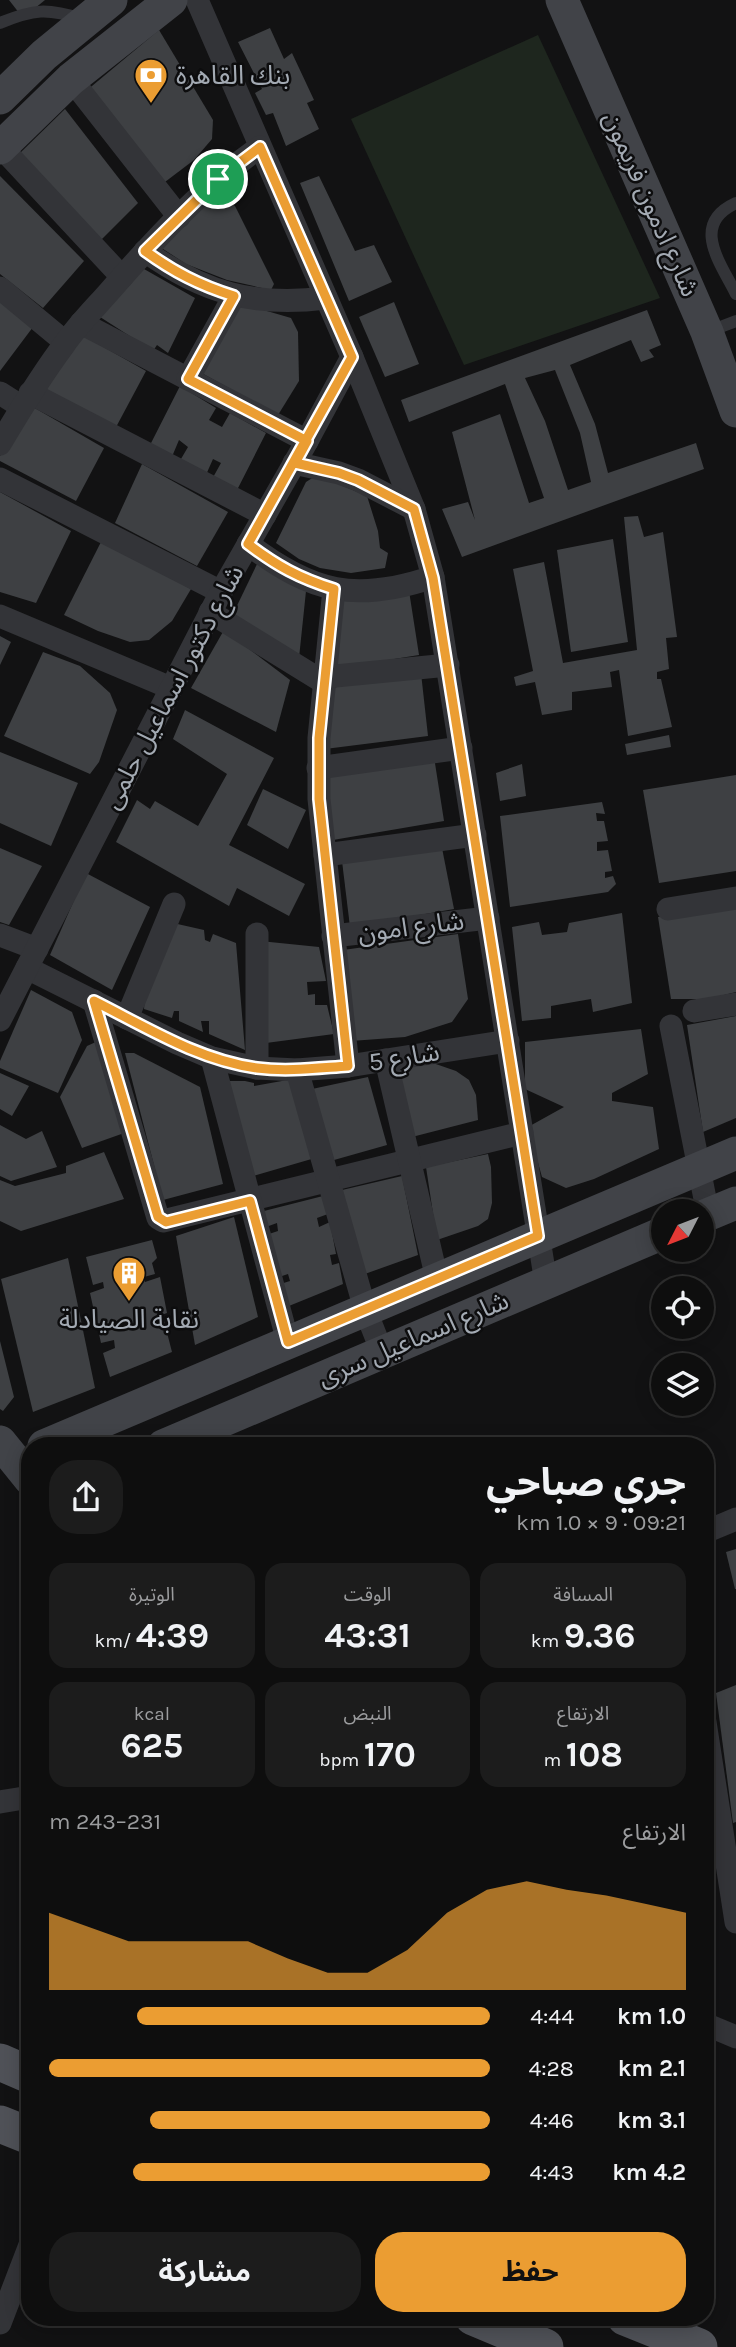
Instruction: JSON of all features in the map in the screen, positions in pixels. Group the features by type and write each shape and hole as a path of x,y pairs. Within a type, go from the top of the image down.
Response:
{"main road":[{"path":"0,2062 21,2070"},
{"path":"0,2124 21,2132"},
{"path":"495,2326 545,2347"},
{"path":"647,2326 699,2347"}],"street":[{"path":"0,97 111,0"},
{"path":"122,277 0,148 71,79 171,0"},
{"path":"197,0 352,357 414,509 433,578 546,1283"},
{"name":"شارع ادمون فريمون","path":"562,0 721,342 736,411"},
{"path":"71,79 179,217"},
{"path":"0,444 65,342 145,251 179,217 218,179 260,147"},
{"path":"145,251 172,271 202,286 234,296 295,302 326,298"},
{"path":"0,288 65,342"},
{"path":"188,379 234,296"},
{"path":"82,323 307,441"},
{"name":"شارع دكتور اسماعيل حلمى","path":"0,1020 210,612 352,357"},
{"path":"0,393 26,400 265,515"},
{"path":"295,463 358,480 414,509"},
{"path":"0,479 221,592"},
{"path":"248,544 276,565 304,580 334,589 368,592 401,588 433,578"},
{"path":"334,589 318,768 348,1066"},
{"path":"210,612 325,680 448,665"},
{"path":"0,616 171,688"},
{"path":"318,768 461,748"},
{"path":"325,855 475,835"},
{"path":"668,909 736,898"},
{"path":"127,1018 174,904"},
{"name":"شارع امون","path":"333,936 488,918"},
{"path":"257,934 257,1068"},
{"name":"شارع 5","path":"0,935 94,1001 212,1058 257,1068 297,1070 348,1066 508,1041"},
{"path":"94,1001 160,1220 166,1222 522,1133"},
{"path":"694,1011 736,1004"},
{"path":"671,1026 699,1168 715,1211"},
{"path":"212,1058 288,1342"},
{"path":"386,1060 437,1279"},
{"path":"297,1070 365,1309 382,1352"},
{"name":"شارع اسماعيل سرى","path":"69,1437 200,1378 736,1153"},
{"name":"شارع اسماعيل سرى","path":"184,1437 651,1238"},
{"path":"200,1378 218,1422"},
{"path":"714,1528 736,1519"},
{"path":"714,1780 736,1922"},
{"path":"0,1802 21,1798"},
{"path":"714,2028 736,2037"},
{"path":"0,2323 21,2268"}],"lane":[{"path":"0,23 26,12 47,11 57,11 85,21"},
{"path":"736,203 715,218 710,233 713,248 736,294"}],"shaded area":[{"path":"538,35 660,298 464,365 351,119"}],"building":[{"path":"9,0 45,0 23,18"},
{"path":"270,28 284,59 292,53 314,100 307,103 319,129 286,146 273,113 266,115 255,93 262,89 238,42"},
{"name":"بنك القاهرة","path":"159,30 213,120 212,139 194,160 161,185 86,91"},
{"path":"65,109 138,203 97,244 18,155"},
{"path":"0,176 84,261 43,308 0,274"},
{"path":"319,176 355,251 374,245 392,282 349,301 300,183"},
{"path":"213,197 225,198 235,206 274,284 271,290 227,280 186,264 160,247"},
{"path":"137,265 195,298 168,353 157,345 153,351 97,315"},
{"path":"0,298 33,327 0,371"},
{"path":"233,301 291,318 298,332 299,381 278,415 196,370"},
{"path":"394,302 419,364 385,377 359,317"},
{"path":"647,310 661,345 649,350 654,357 641,362 631,340 570,365 595,424 608,473 696,443 704,469 462,557 442,509 468,502 475,520 452,432 500,414 529,503 544,498 505,384 409,422 401,400","holes":["555,370 580,433 591,482 568,490 545,421 525,378"]},
{"path":"79,333 146,371 115,429 43,388"},
{"path":"180,386 216,408 209,420 222,427 230,413 266,433 236,492 211,481 221,463 213,459 205,477 178,464 188,447 179,440 171,459 148,449"},
{"path":"33,407 104,448 76,501 0,461 0,456"},
{"path":"142,464 228,512 197,566 115,523"},
{"path":"317,475 367,496 378,531 380,548 388,553 385,568 351,573 320,568 299,559 276,543 306,482"},
{"path":"0,492 71,531 36,603 0,592"},
{"path":"638,516 644,537 663,532 677,637 666,638 669,669 657,672 657,679 661,679 672,727 628,736 619,670 610,672 612,687 572,692 572,710 542,715 535,682 516,686 514,677 533,671 513,569 544,562 563,663 637,650 624,517"},
{"path":"613,539 628,642 571,652 557,550"},
{"path":"102,540 191,589 172,621 149,640 130,642 64,615"},
{"path":"258,562 306,591 299,658 233,614"},
{"path":"409,591 419,655 332,669 343,596"},
{"path":"224,630 290,680 276,732 191,688"},
{"path":"0,636 11,642 0,665"},
{"path":"43,652 80,666 110,693 117,710 99,762 90,774 4,736"},
{"path":"421,673 428,736 325,749 331,688"},
{"path":"185,710 274,758 229,845 305,884 289,916 237,888 229,906 116,842 137,800 150,809 155,801 198,826 227,774 173,739"},
{"path":"669,735 671,747 627,755 625,744"},
{"path":"0,752 78,783 51,846 0,823"},
{"path":"434,757 444,821 327,841 327,776"},
{"path":"522,764 526,796 500,801 496,773"},
{"path":"736,775 736,871 659,883 643,790"},
{"path":"263,789 306,810 288,849 247,825"},
{"path":"602,802 605,814 596,813 597,821 604,821 608,841 597,842 597,851 608,850 612,871 605,872 605,878 613,876 616,884 608,892 510,907 500,816"},
{"path":"0,848 42,866 9,925 0,922"},
{"path":"442,848 454,909 350,927 342,861"},
{"path":"86,873 150,907 112,990 50,955"},
{"path":"736,904 736,992 708,999 671,999 658,917"},
{"path":"622,913 632,1003 593,1012 591,999 551,1006 551,1018 522,1021 512,927 539,922 542,935 567,932 569,923"},
{"path":"173,923 204,930 205,940 210,942 213,934 236,943 245,1050 209,1034 209,1021 201,1021 203,1032 179,1021 179,1011 174,1011 172,1018 144,1009 145,995"},
{"path":"458,934 468,999 452,1022 405,1037 351,1041 343,950"},
{"path":"260,941 319,947 326,981 307,982 308,995 315,994 315,1005 327,1005 334,1034 266,1043"},
{"path":"31,990 72,1012 82,1040 58,1093 0,1068 0,1061"},
{"path":"736,1016 736,1118 703,1132 687,1025"},
{"path":"641,1029 648,1074 612,1093 612,1101 653,1107 659,1149 594,1179 566,1188 542,1177 528,1127 564,1107 525,1089 525,1042"},
{"path":"98,1041 127,1132 82,1148 60,1097 87,1046"},
{"path":"125,1053 134,1053 200,1087 223,1184 163,1200"},
{"path":"430,1062 456,1071 469,1080 476,1095 478,1120 408,1138 394,1072"},
{"path":"0,1073 29,1086 12,1116 0,1109"},
{"path":"368,1077 387,1145 334,1160 312,1089"},
{"path":"293,1079 315,1158 250,1177 222,1081 245,1081 254,1083 254,1086"},
{"path":"0,1125 26,1139 42,1131 57,1167 11,1181 0,1176"},
{"path":"104,1152 124,1199 21,1231 0,1221 0,1180 15,1186 66,1173 66,1166"},
{"path":"488,1154 492,1203 488,1219 478,1226 437,1240 426,1167"},
{"path":"402,1176 418,1255 362,1275 342,1190"},
{"path":"323,1196 328,1214 317,1218 319,1227 330,1222 336,1254 330,1255 332,1265 339,1263 343,1284 284,1308 277,1285 290,1281 288,1274 276,1278 266,1235 278,1231 277,1223 266,1227 260,1212"},
{"path":"234,1217 258,1317 195,1345 176,1236"},
{"name":"نقابة الصيادلة","path":"152,1240 157,1258 152,1263 155,1274 144,1277 145,1282 160,1277 167,1313 153,1318 155,1324 164,1321 172,1352 110,1377 103,1353 115,1348 114,1340 101,1343 90,1293 104,1288 103,1282 93,1285 86,1257"},
{"path":"68,1258 95,1388 33,1412 1,1279"},
{"path":"0,1341 14,1397 3,1411 0,1409"},
{"path":"736,1549 736,1589 735,1589 726,1552"},
{"path":"736,1685 736,1822 733,1823 716,1693"}],"place":[{"name":"بنك القاهرة","path":"151,105"},
{"name":"نقابة الصيادلة","path":"129,1303"}],"route":[{"path":"218,179 145,251 172,271 202,286 234,296 188,379 307,441 295,463 358,480 414,509 433,578 538,1236 288,1342 250,1201 166,1222 158,1217 94,1001 212,1058 257,1068 297,1070 348,1066 321,829 318,768 334,589 304,580 276,565 248,544 307,441 352,357 260,147 218,179"}]}
